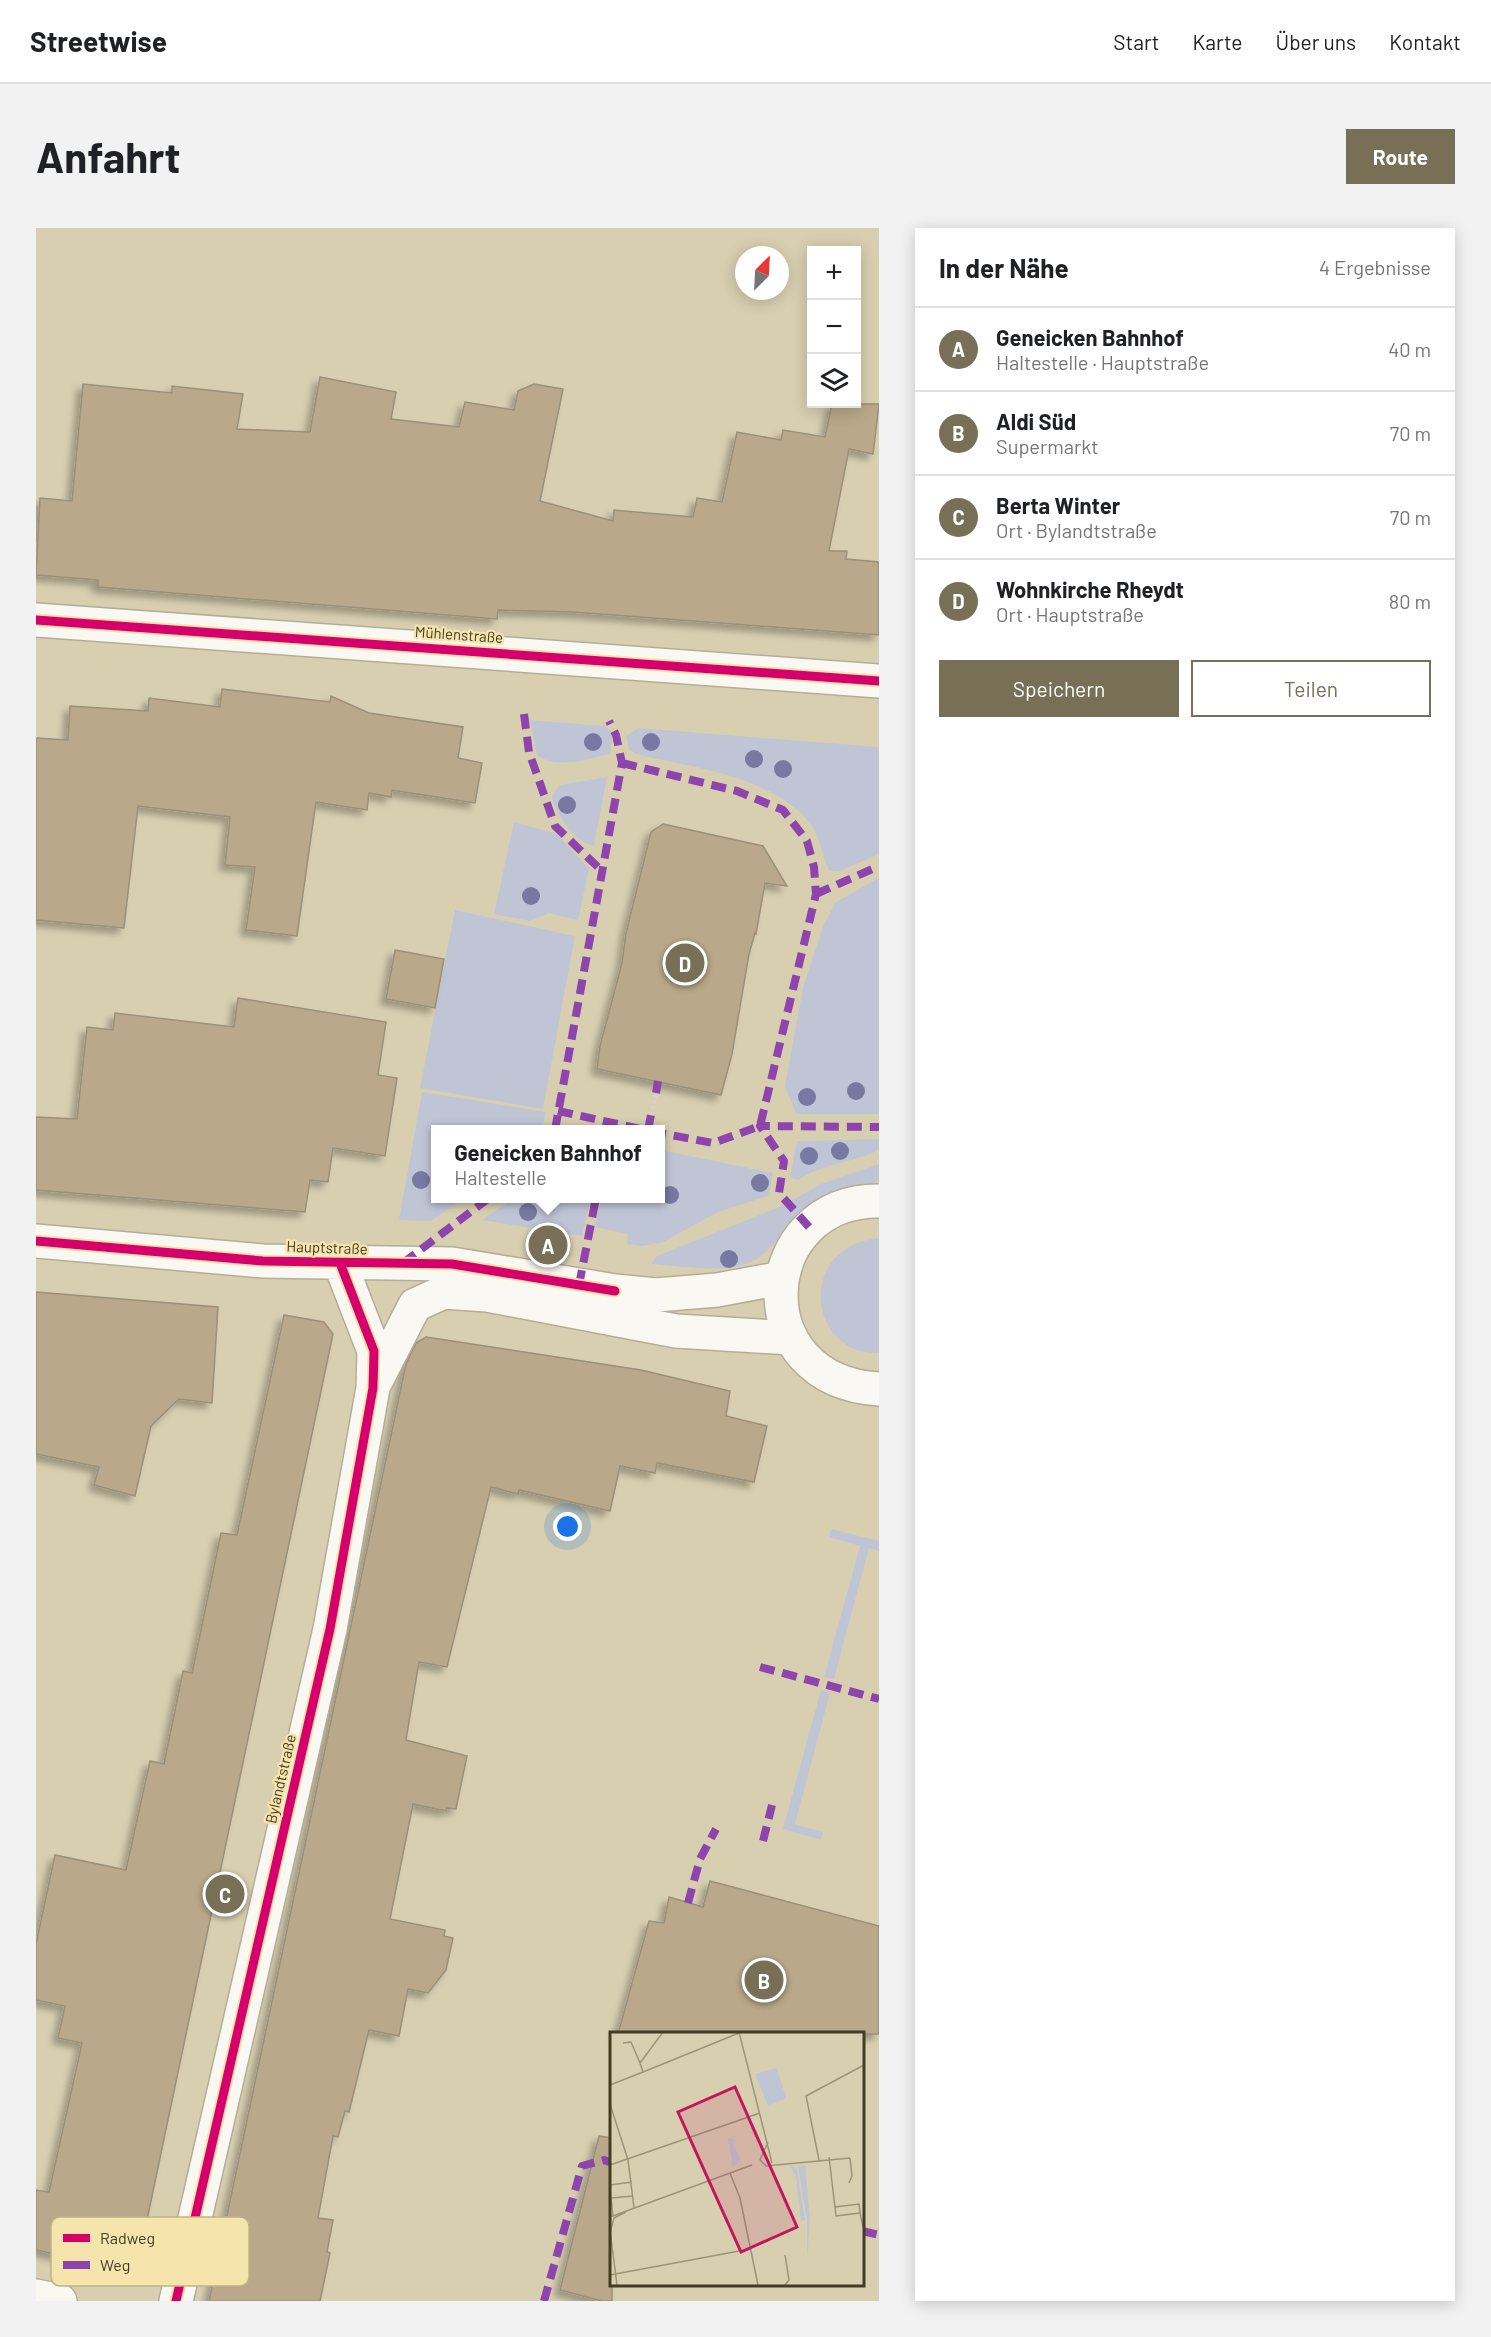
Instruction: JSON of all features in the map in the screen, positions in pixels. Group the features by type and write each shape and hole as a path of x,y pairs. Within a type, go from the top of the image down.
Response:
{"street":[{"name":"Mühlenstraße","path":"36,620 879,681"},
{"path":"879,1201 857,1201 823,1215 797,1240 782,1278 781,1306 790,1338 806,1360 826,1377 857,1388 879,1389"},
{"name":"Hauptstraße","path":"36,1241 263,1261 452,1264 615,1291 656,1295 717,1290 782,1278"},
{"name":"Bylandtstraße","path":"195,2217 330,1629 373,1388 374,1352 340,1263"},
{"path":"373,1388 415,1305 444,1292 487,1295 676,1331 790,1338"},
{"name":"Bylandtstraße","path":"176,2301 179,2286"},
{"path":"36,2296 60,2301"}],"path":[{"path":"651,1115 656,1093"}],"shaded area":[{"path":"530,720 605,726 612,733 610,754 563,763 545,759 537,755"},
{"path":"638,728 879,747 879,854 840,871 830,871 815,831 796,809 777,795 731,776 636,754 629,749 626,736"},
{"path":"607,777 594,846 580,839 567,826 557,811 552,796 560,785"},
{"path":"514,822 557,834 589,869 578,920 549,913 529,921 494,914"},
{"path":"879,878 879,1114 796,1114 785,1086 803,988 824,924 836,902"},
{"path":"455,910 575,936 543,1109 420,1088"},
{"path":"422,1092 546,1112 543,1125 431,1125 431,1203 457,1203 431,1221 399,1220"},
{"path":"879,1139 879,1150 828,1166 798,1180 790,1178 797,1141"},
{"path":"665,1151 773,1173 768,1196 718,1212 663,1242 642,1246 627,1244 628,1234 595,1227 600,1203 665,1203"},
{"path":"879,1164 879,1181 828,1197 808,1207 793,1220 765,1253 751,1262 727,1268 651,1264 657,1256 782,1206 821,1184"},
{"path":"506,1203 590,1203 582,1236 482,1220"},
{"path":"879,1238 879,1353 855,1349 838,1338 826,1320 821,1300 823,1279 833,1260 852,1246"},
{"path":"831,1529 879,1541 879,1551 869,1548 834,1679 824,1677 860,1546 829,1537"},
{"path":"821,1690 830,1693 795,1824 823,1832 821,1840 783,1829"}],"building":[{"path":"320,377 396,392 391,419 459,427 465,402 514,410 518,391 534,384 563,389 540,501 613,521 614,510 693,517 697,498 722,502 737,432 781,440 783,430 825,437 831,408 861,408 861,404 879,404 873,454 849,449 829,551 847,551 846,559 879,562 879,635 573,612 498,610 497,619 98,587 98,580 36,575 40,498 72,501 83,384 172,393 172,386 243,394 237,429 310,432"},
{"path":"222,689 330,702 331,696 369,713 463,727 458,758 482,763 475,803 392,790 391,797 369,793 367,810 316,802 297,936 246,930 255,867 225,865 230,817 138,806 124,928 36,920 36,738 68,740 70,706 148,711 149,698 220,707"},
{"path":"663,824 763,846 787,886 765,883 756,934 749,954 732,1054 721,1095 597,1069 600,1046 622,963 626,933 651,832"},
{"path":"395,950 444,959 435,1008 386,999"},
{"path":"238,998 386,1022 378,1075 397,1078 385,1156 333,1148 328,1182 310,1180 305,1212 36,1190 36,1117 77,1119 87,1027 113,1030 115,1013 234,1027"},
{"path":"36,1292 218,1307 212,1403 179,1399 151,1426 135,1496 94,1485 99,1467 36,1454"},
{"path":"284,1315 324,1322 333,1334 148,2217 51,2217 51,2253 36,2250 36,2190 49,2192 82,2043 58,2038 65,2006 36,2000 36,1944 55,1855 126,1870 150,1761 164,1764 183,1671 192,1673 221,1533 237,1535"},
{"path":"426,1337 641,1370 730,1391 726,1416 767,1426 754,1482 657,1463 655,1473 620,1466 610,1511 519,1490 518,1494 491,1487 447,1667 419,1662 406,1740 467,1756 456,1809 447,1808 446,1811 413,1804 390,1919 445,1930 444,1936 453,1938 446,1970 428,1993 408,1989 399,2036 369,2030 349,2112 345,2111 338,2137 333,2136 318,2218 333,2220 327,2252 330,2253 320,2301 209,2301 212,2286 249,2286 249,2217 227,2217 406,1364 416,1343"},
{"path":"710,1881 879,1926 879,2034 864,2034 864,2032 619,2032 649,1921 664,1923 669,1897 703,1907"},
{"path":"599,2136 610,2138 610,2286 612,2286 612,2301 602,2301 560,2290"}],"marked path":[{"path":"524,714 529,752 555,826 601,870"},
{"path":"556,1125 622,763 616,735 609,721"},
{"path":"622,763 737,791 783,810 807,841 814,867 816,894 760,1126 713,1143 665,1134"},
{"path":"816,894 879,866"},
{"path":"656,1093 658,1081"},
{"path":"558,1111 622,1125"},
{"path":"649,1125 651,1115"},
{"path":"809,1227 779,1193 784,1161 760,1126 879,1127"},
{"path":"403,1263 482,1203"},
{"path":"579,1285 595,1203"},
{"path":"760,1667 879,1699"},
{"path":"763,1841 772,1805"},
{"path":"688,1903 700,1859 716,1829"},
{"path":"544,2301 582,2166 604,2160 610,2162"},
{"path":"864,2231 879,2235"}],"cycle path":[{"path":"36,620 879,681"},
{"path":"36,1241 263,1261 452,1264 615,1291"},
{"path":"195,2217 330,1629 373,1388 374,1351 340,1263"},
{"path":"176,2301 179,2286"}],"place":[{"name":"Wohnkirche Rheydt","path":"685,963"},
{"name":"Geneicken Bahnhof","path":"548,1245"},
{"name":"Berta Winter","path":"225,1894"},
{"name":"Aldi Süd","path":"764,1980"}]}
